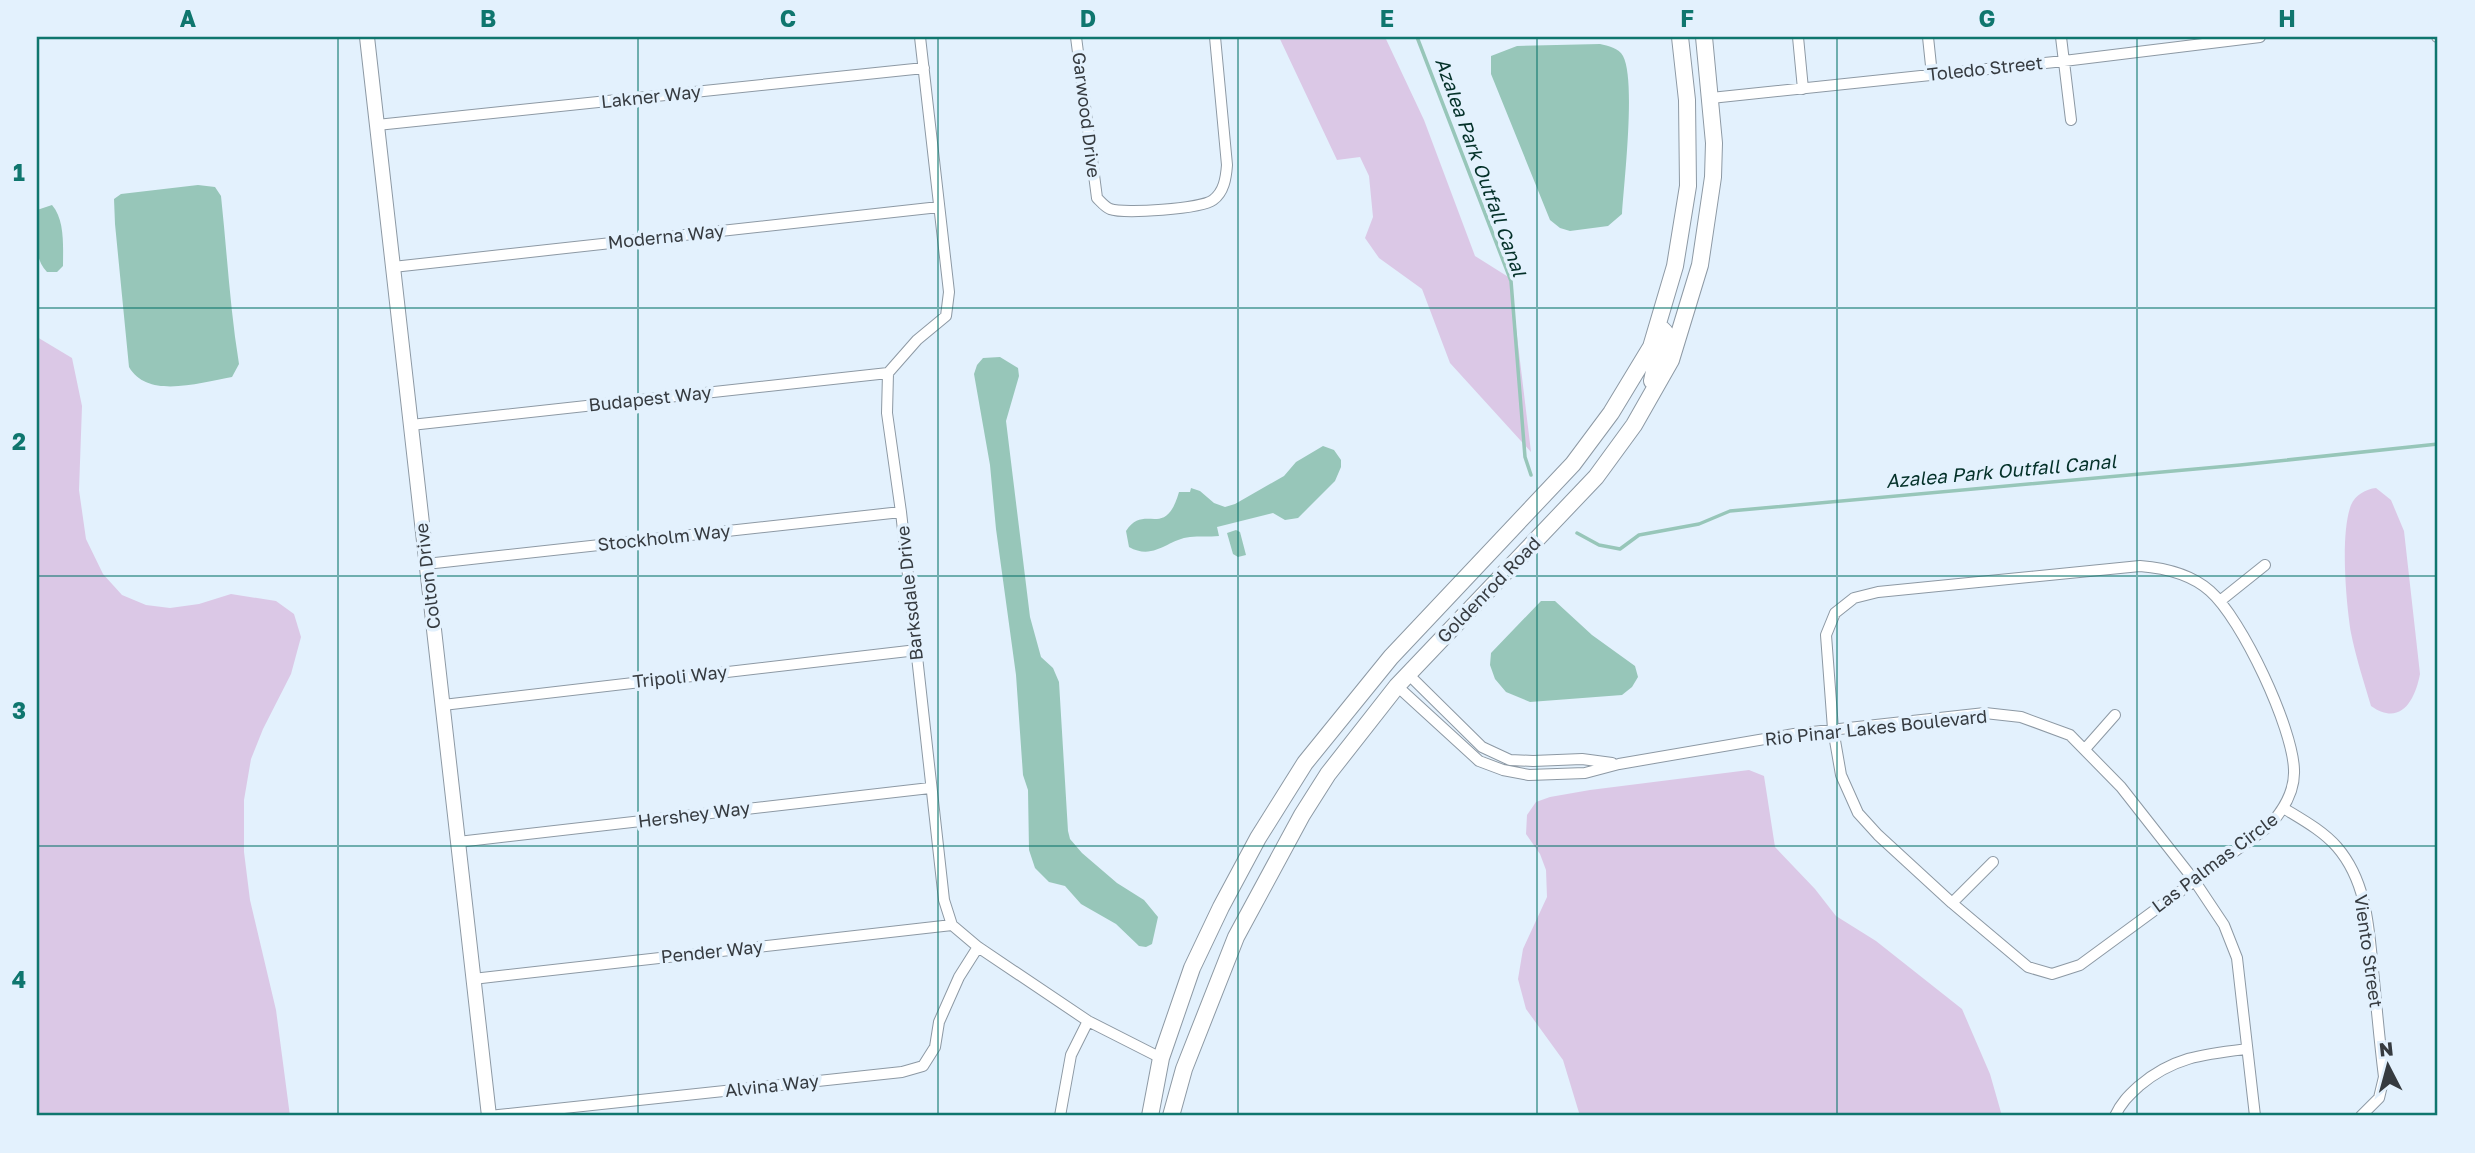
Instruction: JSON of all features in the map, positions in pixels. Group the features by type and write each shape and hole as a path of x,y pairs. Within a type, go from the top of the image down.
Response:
{"main road":[{"name":"Goldenrod Road","path":"1150,1116 1161,1058 1192,968 1240,872 1305,764 1391,657 1573,464 1611,412 1651,347 1675,266 1688,186 1687,100 1680,37"},
{"name":"Goldenrod Road","path":"1171,1116 1195,1040 1236,937 1302,815 1328,774 1403,680 1596,477 1634,425 1671,360 1700,265 1713,177 1714,143 1704,37"},
{"path":"1650,397 1654,369 1662,350 1665,332 1657,325"},
{"path":"1403,680 1403,659 1424,634 1428,619"},
{"path":"1364,726 1391,657"},
{"path":"1192,968 1185,1031 1195,1040"},
{"path":"1161,1058 1170,1074 1165,1116"}],"street":[{"name":"Colton Drive","path":"367,37 489,1116"},
{"path":"888,373 917,340 946,316 949,292 920,37"},
{"name":"Garwood Drive","path":"1076,37 1097,198 1107,208 1126,212 1200,206 1214,200 1225,184 1227,165 1215,37"},
{"path":"1798,37 1803,89"},
{"path":"1928,37 1932,75"},
{"path":"2061,37 2071,120"},
{"name":"Toledo Street","path":"1711,98 2064,61 2193,41 2260,37"},
{"name":"Lakner Way","path":"377,125 924,68"},
{"name":"Moderna Way","path":"393,267 939,207"},
{"name":"Budapest Way","path":"411,425 888,373"},
{"name":"Barksdale Drive","path":"888,373 887,413 917,650 930,788 944,900 952,925"},
{"name":"Stockholm Way","path":"426,564 901,512"},
{"path":"2221,601 2265,565"},
{"name":"Las Palmas Circle","path":"2140,566 2181,574 2208,589 2221,601 2243,636 2291,744 2295,772 2285,809 2268,827 2080,965 2052,974 2028,967 1952,903 1858,813 1841,775 1833,729 1826,635 1835,613 1854,598 1878,592 2140,566"},
{"name":"Tripoli Way","path":"443,705 917,650"},
{"name":"Rio Pinar Lakes Boulevard","path":"1403,680 1479,761 1503,770 1529,775 1585,773 1619,764 1833,729 1985,713 2021,718 2070,735 2121,787 2194,880 2224,925 2237,958 2255,1116"},
{"path":"2085,749 2115,715"},
{"name":"Hershey Way","path":"458,842 930,788"},
{"name":"Viento Street","path":"2285,809 2314,827 2337,847 2350,866 2362,892 2368,921 2384,1077 2379,1098 2361,1116"},
{"path":"1952,903 1993,862"},
{"path":"952,925 978,947 1088,1021 1161,1058"},
{"name":"Pender Way","path":"473,978 952,925"},
{"name":"Alvina Way","path":"489,1116 902,1072 923,1066 935,1047 939,1022 959,977 978,947"},
{"path":"1060,1116 1071,1055 1088,1021"},
{"path":"2115,1116 2122,1102 2154,1073 2174,1062 2206,1054 2247,1049"}],"shaded area":[{"path":"1279,37 1385,37 1424,120 1475,256 1510,278 1531,452 1450,363 1422,289 1379,258 1365,238 1373,217 1369,176 1360,157 1337,160"},
{"path":"1600,44 1619,51 1627,68 1629,108 1622,214 1608,226 1570,231 1560,228 1550,220 1491,74 1491,56 1517,46"},
{"path":"198,185 215,187 221,196 239,364 232,377 191,385 162,386 138,377 129,367 114,199 121,194"},
{"path":"52,205 61,226 63,266 57,272 47,272 37,251 37,210"},
{"path":"37,337 72,358 82,406 79,490 86,539 103,574 122,595 146,605 170,608 199,604 231,594 276,601 294,614 301,637 291,674 251,759 244,800 244,852 250,900 276,1010 290,1116 37,1116"},
{"path":"1000,357 1018,368 1019,376 1006,421 1030,617 1041,657 1053,668 1059,682 1068,831 1070,839 1082,853 1117,883 1144,900 1158,917 1152,944 1146,947 1139,946 1116,924 1081,904 1065,886 1049,882 1035,868 1029,850 1028,790 1023,775 1016,675 990,465 974,374 983,358"},
{"path":"1323,446 1334,450 1341,460 1341,467 1335,481 1298,518 1285,520 1273,513 1217,527 1219,536 1182,539 1146,552 1129,547 1126,531 1133,523 1167,515 1179,492 1190,492 1191,488 1225,507 1235,504 1284,476 1296,462"},
{"path":"2376,488 2391,500 2404,531 2420,674 2414,693 2405,708 2391,714 2371,706 2351,633 2346,587 2346,533 2351,505 2361,493"},
{"path":"1236,530 1240,532 1246,555 1238,557 1233,554 1227,533"},
{"path":"1541,601 1555,601 1592,635 1635,666 1638,677 1632,687 1622,695 1530,702 1506,692 1495,679 1490,665 1491,653"},
{"path":"1749,770 1764,776 1775,847 1815,889 1836,916 1876,941 1962,1009 1990,1074 2002,1116 1580,1116 1563,1060 1526,1009 1518,979 1523,949 1547,897 1546,870 1540,854 1526,834 1527,815 1536,802 1550,797"}],"waterway":[{"name":"Azalea Park Outfall Canal","path":"1417,37 1511,281 1525,457 1531,475"},
{"name":"Azalea Park Outfall Canal","path":"1577,533 1599,545 1620,549 1639,535 1699,524 1730,511 2240,465 2438,444"}]}
